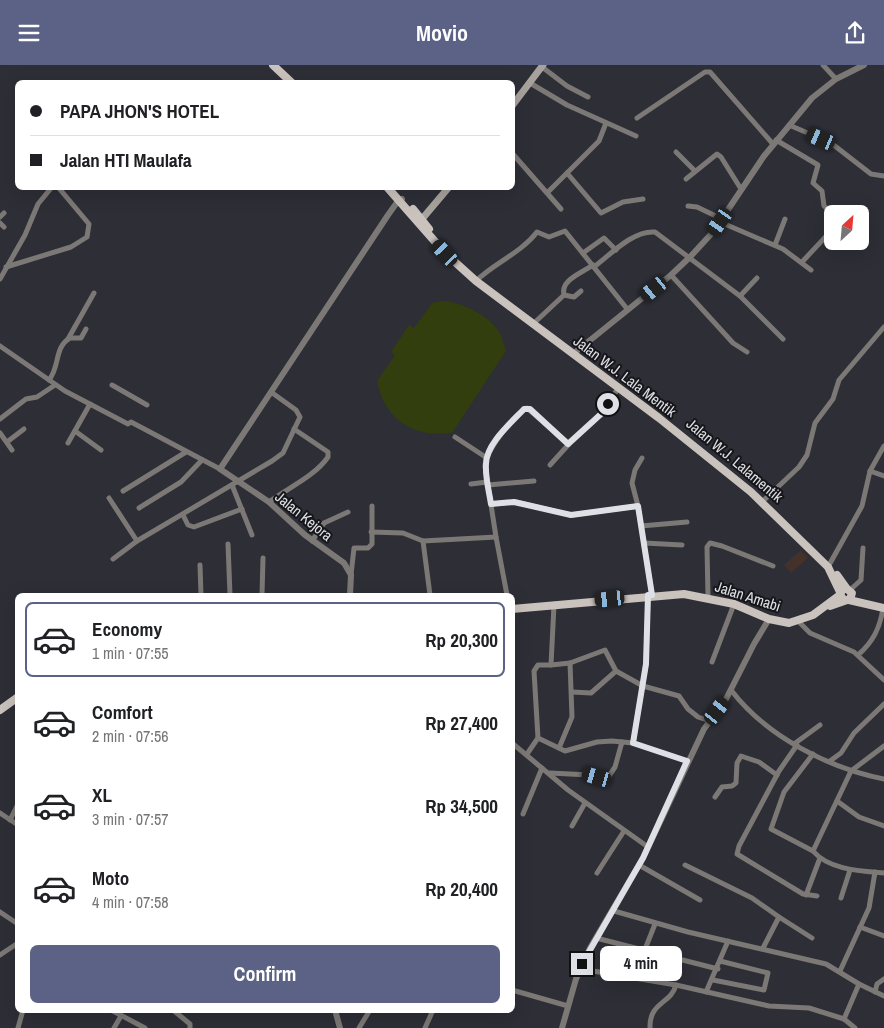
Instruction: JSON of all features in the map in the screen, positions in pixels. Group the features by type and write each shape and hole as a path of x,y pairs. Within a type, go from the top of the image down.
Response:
{"main road":[{"path":"273,65 289,80"},
{"path":"280,65 295,80"},
{"path":"515,101 542,66"},
{"name":"Jalan W.J. Lala Mentik","path":"390,190 420,221 445,253 477,280 619,386 751,492 829,565 846,594"},
{"path":"395,190 400,200"},
{"path":"420,221 447,190"},
{"name":"Jalan W.J. Lalamentik","path":"619,386 763,501 829,565"},
{"name":"Jalan Amabi","path":"515,609 650,595 684,594 708,597 734,604 769,619 789,623 798,621 846,594"},
{"path":"846,594 872,606 884,608"},
{"path":"0,710 15,700"}],"street":[{"path":"822,65 836,79"},
{"path":"577,355 690,257 721,220 775,142 816,94 836,79 864,65"},
{"path":"542,66 567,86 588,97"},
{"path":"636,119 705,72 710,72 775,142 818,165 813,183 822,191 824,206"},
{"path":"530,83 567,105 636,136"},
{"path":"548,192 599,141 606,123"},
{"path":"790,125 832,143 871,174 884,176"},
{"path":"676,152 695,171"},
{"path":"686,179 717,154 721,157 741,189"},
{"path":"515,156 561,209"},
{"path":"567,173 599,211 623,202 643,199"},
{"path":"0,279 25,235 38,204 50,190"},
{"path":"6,267 71,247 87,237 90,224 61,190"},
{"path":"0,346 55,385 128,424 131,422 220,469 400,200"},
{"path":"688,206 697,207 775,245 802,261 811,269"},
{"path":"775,245 785,219"},
{"path":"477,280 539,232 549,237 565,231 628,309"},
{"path":"564,295 563,287 566,283 632,239 652,231 665,237 740,296 783,339"},
{"path":"583,253 604,238 616,250"},
{"path":"802,261 824,238"},
{"path":"671,275 733,343 747,352"},
{"path":"740,296 757,278"},
{"path":"564,295 574,297 582,291"},
{"path":"49,381 56,370 59,350 68,339 94,293"},
{"path":"534,323 564,295"},
{"path":"763,501 799,467 808,449 815,423 832,399 839,380 884,327"},
{"path":"68,339 81,338 86,329"},
{"path":"0,419 26,399 37,397 55,385"},
{"path":"112,385 147,405"},
{"path":"550,465 568,444 601,414 619,386"},
{"path":"113,559 137,541 239,482 281,455 300,417 298,411 271,392"},
{"path":"68,443 90,404"},
{"path":"507,593 496,537 486,458 503,433 527,408 568,444"},
{"path":"7,442 24,429"},
{"path":"269,502 292,485 318,470 328,457 328,452 294,429"},
{"path":"75,431 101,450"},
{"path":"0,433 12,450"},
{"path":"455,437 486,458"},
{"path":"829,565 862,506 870,471 884,446"},
{"path":"124,491 186,452"},
{"path":"633,743 643,686 650,595 644,543 632,476 642,458"},
{"path":"139,508 181,483 202,460"},
{"name":"Jalan Kejora","path":"220,469 269,502 312,541 344,563 351,575"},
{"path":"870,471 884,476"},
{"path":"471,484 534,481"},
{"path":"232,485 252,535"},
{"path":"109,498 137,541"},
{"path":"491,504 514,502 571,515 638,506"},
{"path":"350,593 354,548 371,545 372,506"},
{"path":"183,515 188,525 194,527 242,509"},
{"path":"312,541 324,523 348,512"},
{"path":"641,526 686,522"},
{"path":"371,532 403,533 423,541 496,537"},
{"path":"423,541 430,593"},
{"path":"228,543 230,551 230,593"},
{"path":"644,543 682,545"},
{"path":"708,597 707,547 710,543 773,566"},
{"path":"846,594 861,580 863,548"},
{"path":"262,593 263,558"},
{"path":"200,565 201,593"},
{"path":"712,662 734,604"},
{"path":"551,665 554,605"},
{"path":"858,655 872,641 878,629 884,608"},
{"path":"562,1028 581,969 596,937 614,911 648,847 675,793 687,761 731,689 769,619"},
{"path":"798,621 810,633 840,645 858,655 884,681"},
{"path":"527,754 538,738 534,671 538,665 570,663 605,650 616,671 643,686 679,696 688,709 703,721 710,721"},
{"path":"559,748 572,717 570,663"},
{"path":"572,692 592,693 616,671"},
{"path":"731,689 750,711 796,744 850,771 884,779"},
{"path":"830,761 841,753 854,733 884,704"},
{"path":"816,897 806,895 737,854 739,845 796,744 820,725"},
{"path":"538,738 569,751 597,742 633,743 687,761"},
{"path":"550,773 609,776 615,767 622,742"},
{"path":"515,745 585,803 648,847"},
{"path":"813,851 850,771 884,746"},
{"path":"813,754 784,792 771,829 813,851 820,858 850,870 884,873"},
{"path":"715,797 722,787 732,786 736,783 737,763 741,756 759,762 777,775"},
{"path":"523,814 542,768"},
{"path":"837,801 859,817 884,827"},
{"path":"572,826 585,803"},
{"path":"10,820 15,810"},
{"path":"0,813 15,823"},
{"path":"597,873 624,831"},
{"path":"806,895 820,858"},
{"path":"638,865 700,900"},
{"path":"685,865 752,898 812,938"},
{"path":"841,898 850,870"},
{"path":"840,971 874,891 875,872"},
{"path":"614,911 655,924 826,964 858,984 884,996"},
{"path":"0,912 15,922"},
{"path":"763,948 779,917"},
{"path":"634,977 655,924"},
{"path":"860,927 884,935"},
{"path":"596,937 718,969"},
{"path":"706,992 718,969 728,941"},
{"path":"0,955 15,945"},
{"path":"713,980 764,990 768,973 720,961"},
{"path":"581,969 676,985 769,1005 813,1009 844,1019 855,1028"},
{"path":"875,992 877,985 884,979"},
{"path":"844,1019 858,984"},
{"path":"650,1028 656,1006 671,996 676,985"},
{"path":"515,991 568,1006"},
{"path":"18,1028 22,1013"},
{"path":"114,1028 120,1013 145,1028"},
{"path":"177,1013 190,1024 190,1028"},
{"path":"335,1013 338,1027"},
{"path":"359,1028 368,1013"},
{"path":"425,1028 432,1013"}],"shaded area":[{"path":"801,550 808,558 791,573 784,565"}],"green space":[{"path":"444,301 460,304 484,316 501,335 506,351 452,433 438,434 413,429 394,416 381,395 377,381 395,355 391,352 409,325 414,328 432,303"}],"route":[{"path":"582,964 643,858 675,793 687,761 633,743 646,664 648,595 652,595 638,506 584,515 571,515 514,502 491,504 487,482 486,458 497,441 524,409 530,409 568,444 601,414 608,404"}]}
